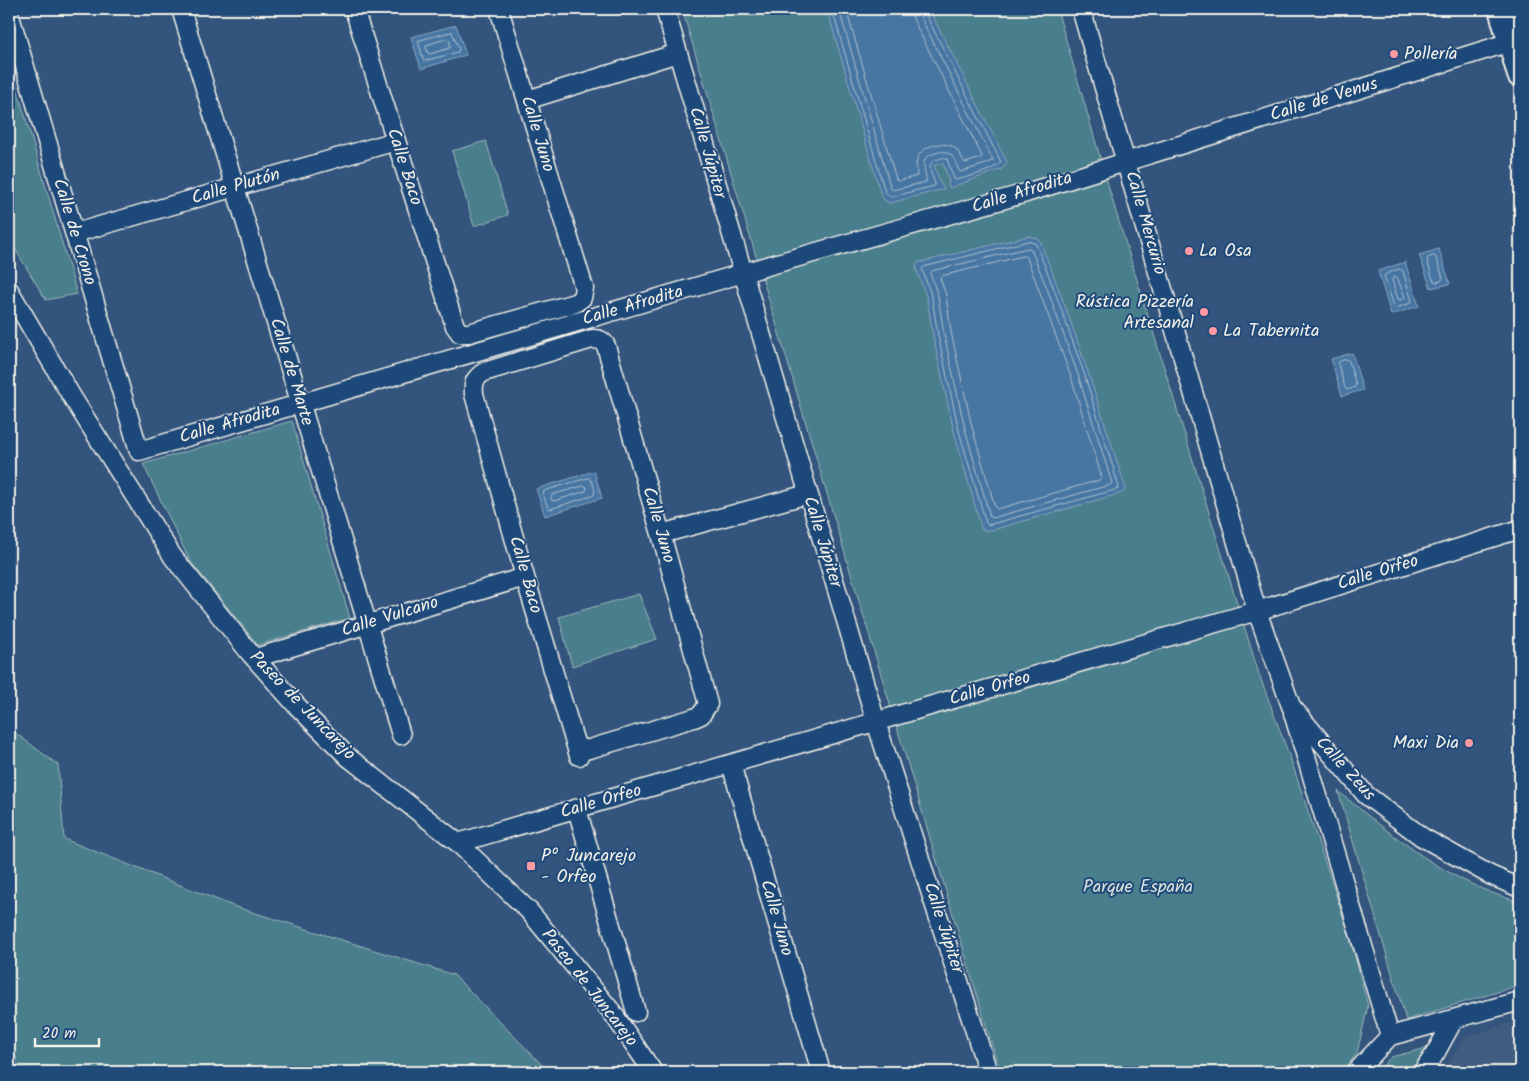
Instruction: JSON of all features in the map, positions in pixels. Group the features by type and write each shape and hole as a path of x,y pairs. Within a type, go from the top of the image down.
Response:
{"street":[{"name":"Calle de Marte","path":"181,9 401,736"},
{"name":"Calle Baco","path":"354,9 455,326"},
{"name":"Calle Juno","path":"499,9 584,288"},
{"name":"Calle Júpiter","path":"665,9 876,722 988,1072"},
{"name":"Calle Mercurio","path":"1081,9 1257,611"},
{"path":"1500,9 1515,40 1520,75"},
{"name":"Calle de Crono","path":"9,13 139,451"},
{"name":"Calle de Venus","path":"1127,162 1515,40"},
{"path":"527,100 678,53"},
{"name":"Calle Plutón","path":"75,233 396,141"},
{"name":"Calle Afrodita","path":"139,451 1127,162"},
{"name":"Calle Afrodita","path":"455,326 460,332 469,333 576,303 582,298 584,288"},
{"name":"Paseo de Juncarejo","path":"9,290 72,397 173,557 255,658 296,705 348,757 458,844 529,911 612,1012 653,1072"},
{"name":"Calle Afrodita","path":"474,394 473,384 476,378 484,372 592,339 604,342 606,346"},
{"name":"Calle Juno","path":"578,756 582,748 586,750 694,718 701,715 708,704 662,534 606,346"},
{"name":"Calle Baco","path":"474,394 578,756"},
{"path":"662,534 808,494"},
{"name":"Calle Orfeo","path":"458,844 1257,611 1520,529"},
{"name":"Calle Vulcano","path":"255,658 526,576"},
{"name":"Calle Zeus","path":"1257,611 1291,706 1366,795 1422,838 1490,875 1520,888"},
{"path":"1291,706 1390,1036"},
{"name":"Calle Juno","path":"731,764 821,1072"},
{"path":"577,809 636,1012"},
{"path":"1356,1072 1390,1036 1520,1001"},
{"path":"1423,1072 1453,1020"}],"shaded area":[{"path":"1520,1020 1520,1072 1443,1072 1465,1037"}],"green space":[{"name":"Parque España","path":"682,9 1057,9 1116,212 1259,674 1292,763 1349,934 1368,1006 1357,1053 1343,1072 1000,1072"},
{"path":"9,61 77,294 46,300 9,239"},
{"path":"486,141 508,215 474,226 452,151"},
{"path":"292,421 350,618 258,645 190,561 143,464"},
{"path":"639,594 657,639 572,666 559,617"},
{"path":"9,728 58,765 64,839 233,906 454,975 549,1072 19,1072 9,1031"},
{"path":"1338,791 1423,857 1469,883 1494,894 1520,902 1520,985 1406,1020"},
{"path":"1427,1048 1409,1072 1377,1072 1391,1057"}],"water":[{"path":"827,9 929,9 1007,162 1002,169 949,188 943,163 934,165 944,189 890,203 885,201 881,195"},
{"path":"456,25 466,55 421,69 411,37"},
{"path":"1029,236 1040,241 1064,302 1126,489 1122,493 992,530 982,530 954,432 927,299 916,268 917,263"},
{"path":"1439,249 1450,284 1431,288 1419,255"},
{"path":"1405,262 1419,306 1391,315 1378,271"},
{"path":"1352,353 1363,390 1342,396 1331,359"},
{"path":"594,471 602,498 545,516 536,489"}],"place":[{"name":"Pollería","path":"1394,54"},
{"name":"La Osa","path":"1189,251"},
{"name":"Rústica Pizzería Artesanal","path":"1204,312"},
{"name":"La Tabernita","path":"1213,331"},
{"name":"Maxi Dia","path":"1469,743"},
{"name":"Pº Juncarejo - Orfeo","path":"531,866"}]}
